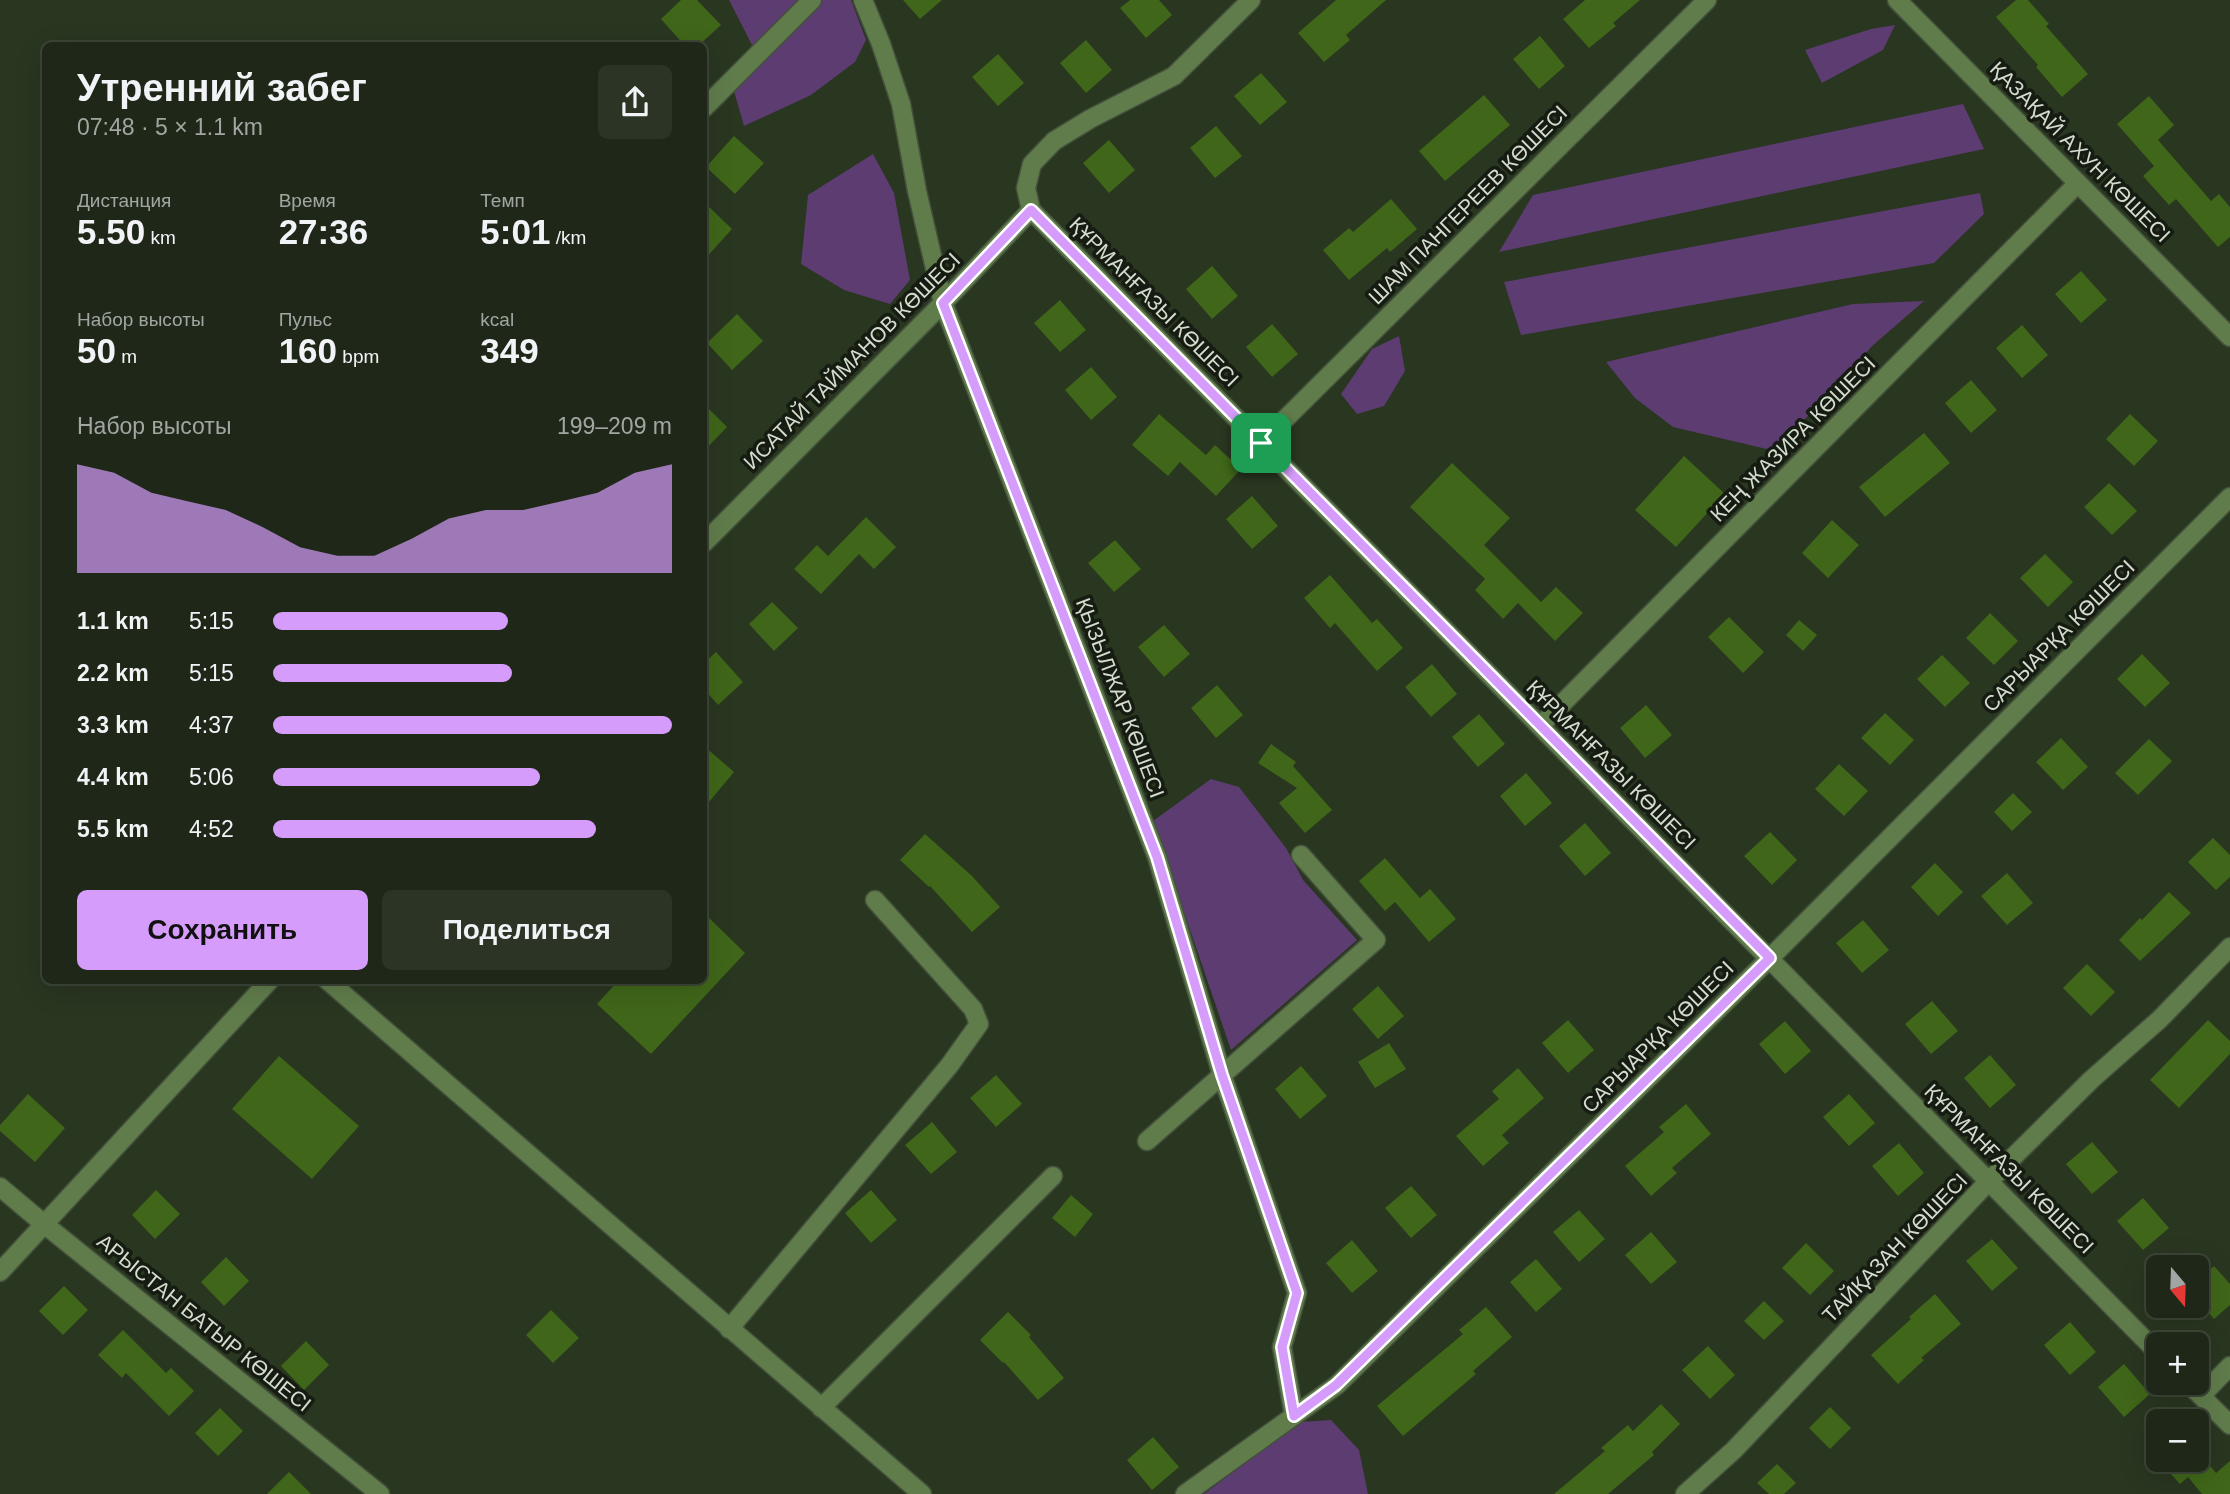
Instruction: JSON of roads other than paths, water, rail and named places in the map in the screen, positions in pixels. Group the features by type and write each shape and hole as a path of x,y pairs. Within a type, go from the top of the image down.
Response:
{"street":[{"path":"707,105 812,0"},
{"name":"ҚЫЗЫЛЖАР КӨШЕСІ","path":"863,0 901,104 917,191 943,303 1157,857 1222,1075 1297,1293 1282,1347 1294,1416"},
{"path":"1031,210 1026,188 1032,164 1054,141 1090,119 1174,76 1251,0"},
{"name":"ШАМ ПАНГЕРЕЕВ КӨШЕСІ","path":"1261,443 1707,0"},
{"name":"ҚАЗАҚАЙ АХУН КӨШЕСІ","path":"1897,0 2230,337"},
{"name":"КЕҢ ЖАЗИРА КӨШЕСІ","path":"1540,726 2078,183"},
{"name":"ИСАТАЙ ТАЙМАНОВ КӨШЕСІ","path":"707,540 943,303 1031,210"},
{"name":"ҚҰРМАНҒАЗЫ КӨШЕСІ","path":"1031,210 2146,1341"},
{"name":"САРЫАРҚА КӨШЕСІ","path":"1185,1494 1336,1385 1770,958 2230,497"},
{"path":"1147,1141 1376,940 1301,855"},
{"path":"729,1329 949,1066 979,1024 973,1009 875,900"},
{"name":"ТАЙҚАЗАН КӨШЕСІ","path":"1685,1494 1734,1450 1989,1182 2092,1079 2160,1019 2230,947"},
{"path":"0,1272 266,984"},
{"path":"332,984 922,1494"},
{"path":"821,1408 1053,1176"},
{"name":"АРЫСТАН БАТЫР КӨШЕСІ","path":"0,1187 380,1494"},
{"path":"2230,1366 2201,1396 2230,1424"}]}
